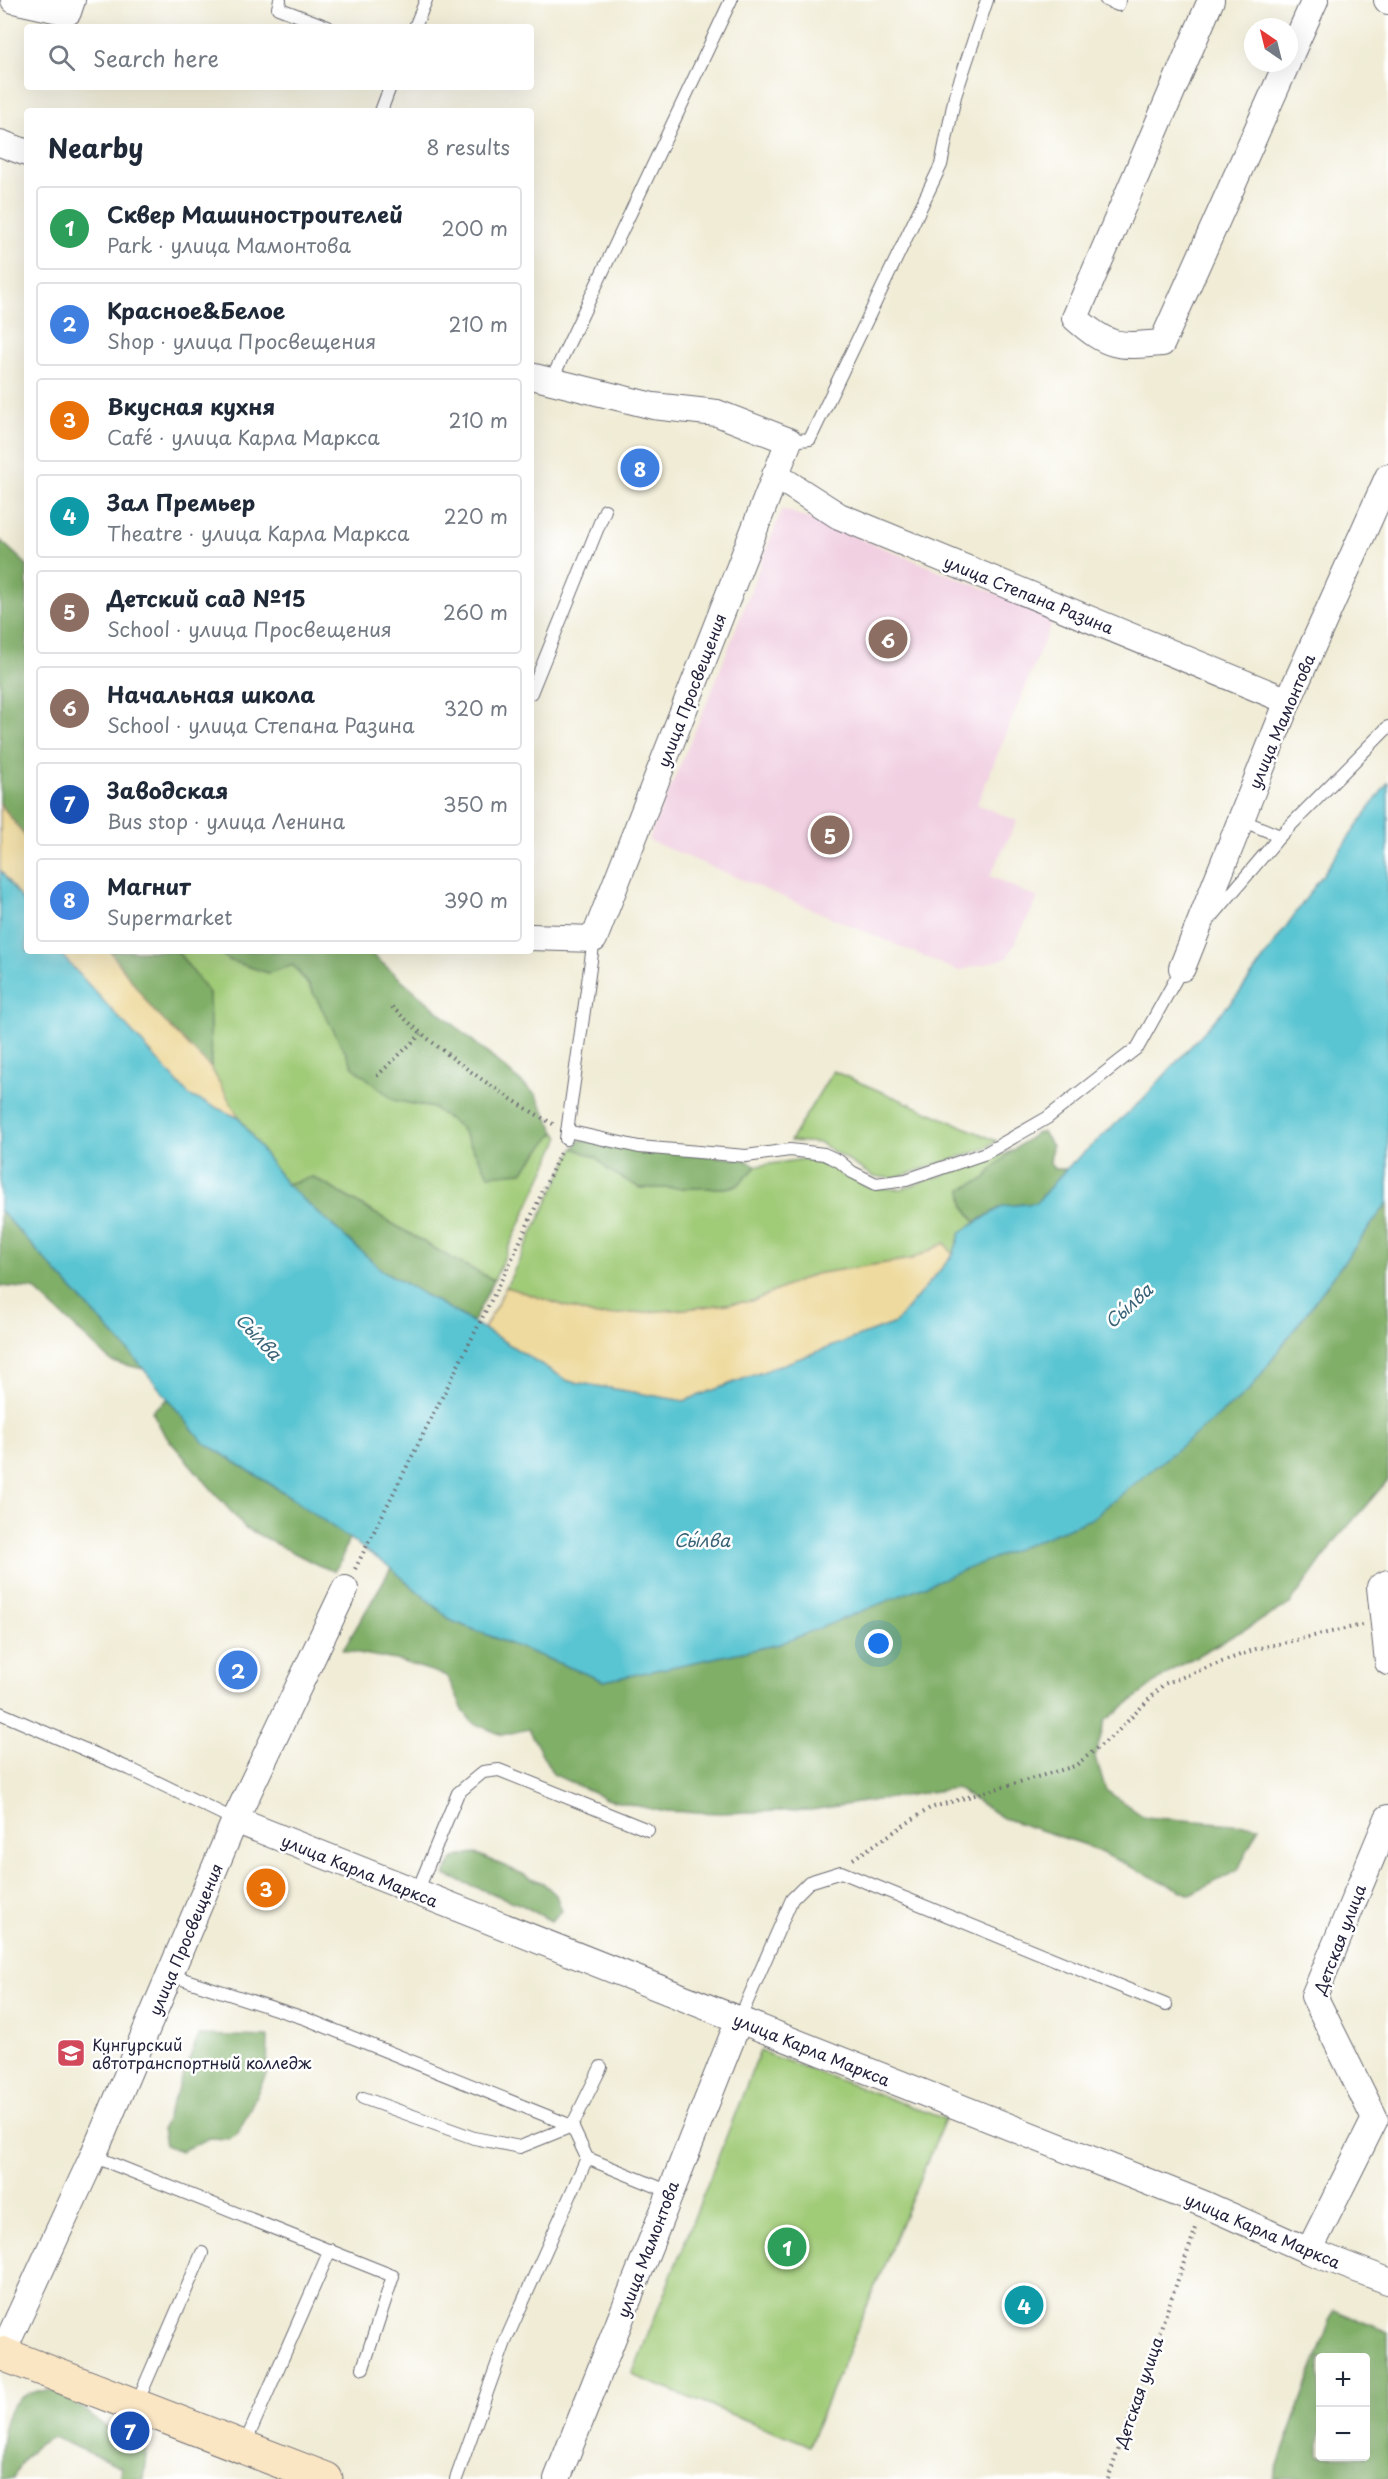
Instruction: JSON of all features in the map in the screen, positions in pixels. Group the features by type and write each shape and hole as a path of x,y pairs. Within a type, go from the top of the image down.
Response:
{"street":[{"path":"14,0 68,12 72,0"},
{"path":"1211,0 1075,318 1098,337 1123,346 1162,344 1283,72"},
{"path":"1298,38 1315,0"},
{"path":"0,143 24,152"},
{"path":"541,378 653,406 717,413 789,441"},
{"name":"улица Просвещения","path":"594,939 789,441"},
{"name":"улица Степана Разина","path":"776,475 839,516 1288,701"},
{"name":"улица Мамонтова","path":"1182,969 1288,701 1388,477"},
{"path":"534,937 594,939"},
{"name":"улица Просвещения","path":"0,2355 93,2156 235,1820 350,1579"},
{"path":"1388,1583 1380,1587 1388,1659"},
{"name":"Детская улица","path":"1309,2251 1375,2119 1314,1996 1388,1818"},
{"name":"улица Карла Маркса","path":"235,1820 1204,2204 1309,2251 1388,2281"},
{"name":"улица Мамонтова","path":"557,2479 738,2020"},
{"path":"0,2355 327,2479"}],"lane":[{"path":"280,0 278,8 320,24"},
{"path":"416,24 426,0"},
{"path":"541,378 731,0"},
{"path":"789,441 810,439 941,165 955,96 987,0"},
{"path":"1106,0 1118,5 1120,0"},
{"path":"382,108 389,90"},
{"path":"534,686 606,510"},
{"path":"1194,938 1280,836 1388,727"},
{"path":"1241,820 1280,836"},
{"path":"594,939 567,1135 639,1147 746,1156 790,1150 824,1154 876,1184 906,1180 986,1153 1047,1118 1138,1047 1182,969"},
{"path":"0,1713 130,1768 235,1820"},
{"path":"417,1892 458,1793 483,1772 499,1770 648,1830"},
{"path":"738,2020 792,1899 809,1882 841,1872 1166,2005"},
{"path":"170,1975 304,2018 572,2126 587,2158 670,2192"},
{"path":"363,2098 474,2138 520,2147 572,2126 601,2067"},
{"path":"93,2156 393,2276 363,2368"},
{"path":"456,2479 505,2342 587,2158"},
{"path":"243,2447 330,2250"},
{"path":"135,2406 202,2253"}],"path":[{"path":"350,1579 511,1261 567,1135 520,1105 421,1034 392,1007"},
{"path":"377,1076 421,1034"},
{"path":"841,1872 846,1864 930,1808 1075,1766 1116,1733 1164,1684 1256,1650 1383,1620"},
{"name":"Детская улица","path":"1108,2479 1204,2204"}],"shaded area":[{"path":"782,509 1054,617 977,804 1017,821 990,876 1038,898 1007,958 958,971 648,840 711,693"}],"green space":[{"path":"0,540 24,562 24,835 0,803"},
{"path":"112,954 179,954 209,993 211,1068 152,1009"},
{"path":"179,954 222,954 229,960 268,973 293,965 394,1100 433,1108 460,1127 477,1156 522,1172 555,1132 560,1137 494,1280 456,1261 313,1177 286,1184 239,1118 211,1068 209,993"},
{"path":"222,954 372,954 536,1095 555,1132 522,1172 489,1175 460,1127 433,1108 394,1100 354,1068 309,985 293,965 268,973 229,960"},
{"path":"833,1071 997,1141 984,1149 895,1178 874,1177 820,1143 790,1141"},
{"path":"1043,1132 1052,1146 1050,1163 1054,1169 1066,1169 1036,1203 1003,1206 976,1222 964,1206 962,1189 985,1179 994,1167 1012,1151 1036,1133"},
{"path":"580,1140 746,1160 757,1166 738,1185 725,1188 640,1188 608,1170 597,1158 574,1148"},
{"path":"574,1148 597,1158 609,1170 640,1188 726,1188 738,1185 757,1166 804,1159 828,1162 870,1188 902,1189 1012,1151 994,1167 985,1179 962,1189 964,1206 976,1222 961,1232 953,1255 945,1244 912,1259 815,1274 753,1301 596,1316 506,1287"},
{"path":"313,1177 456,1261 494,1280 473,1322 383,1271 286,1184"},
{"path":"1388,1202 1388,1480 1336,1540 1290,1604 1175,1668 1105,1721 1095,1757 1106,1790 1144,1817 1259,1826 1238,1870 1190,1895 1085,1845 1003,1818 956,1788 811,1810 721,1813 661,1811 606,1799 553,1774 528,1729 502,1735 473,1723 464,1712 447,1676 400,1661 343,1650 391,1568 452,1621 604,1681 779,1644 1249,1391"},
{"path":"0,1210 144,1369 112,1362 34,1289 0,1286"},
{"path":"168,1399 203,1442 283,1492 349,1538 342,1559 334,1571 245,1528 164,1434 152,1411"},
{"path":"477,1854 543,1883 556,1895 562,1911 551,1921 524,1906 445,1875 456,1857"},
{"path":"199,2035 268,2037 267,2073 238,2133 229,2139 210,2138 181,2151 165,2145 162,2129"},
{"path":"760,2051 945,2119 809,2445 632,2375"},
{"path":"1334,2310 1388,2332 1388,2479 1273,2479 1316,2360 1316,2461 1370,2461 1370,2353 1318,2353"},
{"path":"38,2391 53,2391 65,2397 84,2409 99,2423 145,2446 147,2456 144,2479 120,2479 122,2467 53,2437 39,2444 28,2454 13,2479 0,2479 2,2435 8,2413 20,2398"}],"sand":[{"path":"0,803 24,835 24,903 0,870"},
{"path":"61,954 112,954 152,1009 211,1068 239,1118 190,1096"},
{"path":"945,1243 953,1255 895,1323 684,1401 568,1381 484,1329 506,1287 596,1316 686,1309 753,1301 815,1274 912,1259"}],"water":[{"name":"Сы́лва","path":"1388,782 1388,1202 1249,1391 1091,1519 780,1644 604,1681 452,1621 391,1568 283,1492 203,1442 133,1356 0,1210 0,870 24,903 24,954 61,954 190,1096 239,1118 286,1184 383,1271 568,1381 684,1401 895,1323 953,1255 961,1232 1003,1206 1036,1203 1066,1169 1143,1099 1240,992"}],"place":[{"name":"Магнит","path":"640,468"},
{"name":"Начальная школа","path":"888,639"},
{"name":"Детский сад №15","path":"830,835"},
{"name":"Красное&Белое","path":"238,1670"},
{"name":"Вкусная кухня","path":"266,1888"},
{"name":"Кунгурский автотранспортный колледж","path":"71,2053"},
{"name":"Сквер Машиностроителей","path":"787,2247"},
{"name":"Зал Премьер","path":"1024,2305"},
{"name":"Заводская","path":"130,2431"}]}
